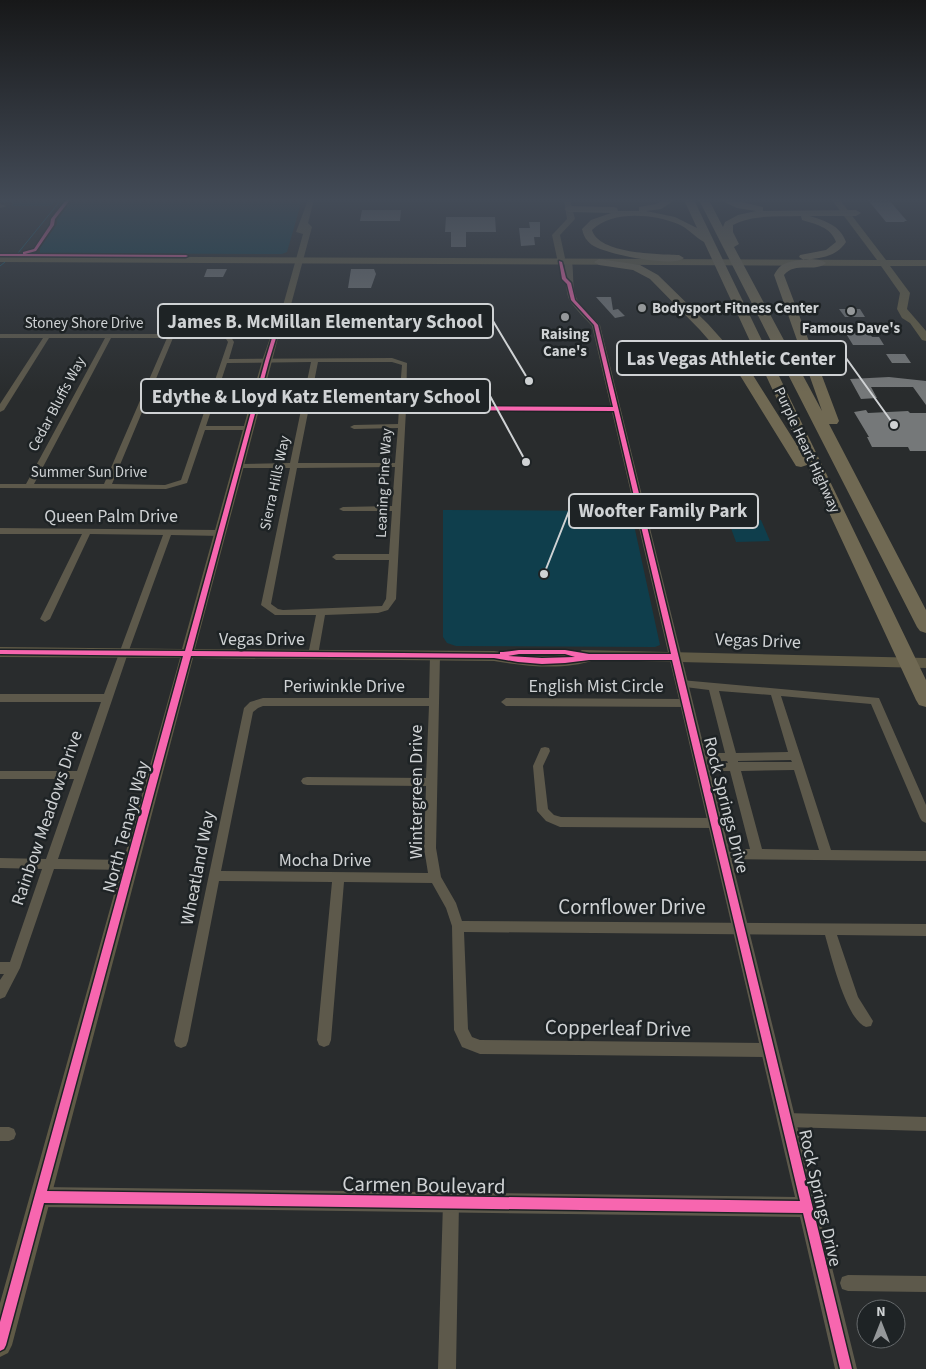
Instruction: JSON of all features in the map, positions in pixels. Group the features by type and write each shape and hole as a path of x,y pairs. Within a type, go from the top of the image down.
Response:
{"highway":[{"path":"614,264 631,266 650,273 704,327 746,375 817,489 842,541 883,610"},
{"name":"Purple Heart Highway","path":"720,264 926,700"},
{"name":"Purple Heart Highway","path":"737,264 836,449 926,627"},
{"path":"744,264 746,267 744,277"},
{"path":"812,264 786,267 781,270 779,275 836,432 836,449"}],"main road":[{"name":"North Tenaya Way","path":"287,271 292,264"},
{"name":"North Tenaya Way","path":"0,1345 274,338 281,327 294,264"},
{"path":"888,264 905,293 902,309 906,316 914,320 926,338"},
{"path":"889,264 916,296 911,306 915,316 914,320"},
{"name":"North Tenaya Way","path":"274,338 272,327 279,298 281,314 284,314"},
{"path":"274,318 278,319 281,327"},
{"name":"Vegas Drive","path":"0,652 494,656 520,661 557,661 589,657 675,657 926,663"}],"street":[{"name":"Rock Springs Drive","path":"564,264 564,278 569,283 573,300 595,322 610,393 616,409 846,1369"},
{"name":"Stoney Shore Drive","path":"0,336 229,338 231,342 225,361"},
{"path":"0,410 47,336"},
{"name":"Cedar Bluffs Way","path":"29,486 109,336"},
{"path":"107,486 171,336"},
{"path":"250,428 203,428 225,361 315,360"},
{"name":"Leaning Pine Way","path":"315,360 400,361 406,366 402,391 391,599 385,608 370,612 321,612"},
{"name":"Sierra Hills Way","path":"315,360 265,600 269,609 282,613 321,612"},
{"path":"358,392 402,391"},
{"path":"402,408 616,409"},
{"path":"354,427 400,426"},
{"name":"Summer Sun Drive","path":"0,486 166,487 178,484 187,477 203,428"},
{"path":"239,466 399,465"},
{"path":"343,509 397,508"},
{"path":"0,542 3,531"},
{"name":"Queen Palm Drive","path":"3,531 221,533"},
{"path":"45,620 87,532"},
{"name":"Rainbow Meadows Drive","path":"0,993 14,968 107,698 168,533"},
{"path":"336,557 394,557"},
{"path":"313,655 321,612"},
{"name":"Wintergreen Drive","path":"435,656 430,848 435,878 452,907 458,926 461,1030 467,1042"},
{"path":"681,684 874,701 926,818"},
{"path":"713,687 757,854"},
{"path":"775,693 827,856"},
{"path":"0,698 107,698"},
{"name":"Periwinkle Drive","path":"254,705 263,702 434,702"},
{"name":"English Mist Circle","path":"506,702 685,703"},
{"name":"Wheatland Way","path":"181,1040 248,711 254,705"},
{"path":"545,750 538,766 543,811 550,818 560,822 715,823"},
{"path":"700,762 796,761"},
{"path":"0,775 81,775"},
{"path":"307,781 432,782"},
{"path":"722,854 926,856"},
{"path":"0,863 131,865"},
{"name":"Mocha Drive","path":"214,876 435,878"},
{"path":"324,1040 338,877"},
{"name":"Cornflower Drive","path":"458,926 926,930"},
{"path":"829,928 852,1000 866,1021"},
{"path":"0,968 14,968"},
{"name":"Copperleaf Drive","path":"467,1042 480,1047 770,1050"},
{"path":"786,1120 926,1124"},
{"name":"Carmen Boulevard","path":"41,1197 807,1207"},
{"path":"447,1369 451,1203"},
{"path":"848,1283 926,1284"}],"shaded area":[{"path":"443,510 631,511 660,645 655,647 456,646 447,643 443,637"},
{"path":"728,520 761,520 770,541 736,542"}],"building":[{"path":"207,269 227,269 223,277 204,277"},
{"path":"351,269 374,269 376,274 371,288 348,288"},
{"path":"596,297 611,297 613,310 618,309 625,316 615,318"},
{"name":"Famous Dave's","path":"839,309 860,309 865,317 845,317"},
{"path":"845,332 869,332 872,337 879,337 884,345 853,345"},
{"path":"886,354 905,354 911,363 892,363"},
{"path":"889,377 926,381 926,405 913,387 871,387 877,398 861,399 850,379"},
{"path":"866,410 868,413 908,411 910,413 926,413 926,451 910,451 908,447 872,447 867,437 869,437 854,412"}],"cycle path":[{"path":"560,264 564,279 569,283 573,300 596,325 846,1369"},
{"path":"0,1345 267,361 274,338 281,327 283,319"},
{"path":"402,408 616,409"},
{"path":"0,652 494,656 542,661 589,657"},
{"path":"503,654 565,652 589,657 675,657"},
{"path":"41,1197 807,1207"}],"place":[{"name":"Bodysport Fitness Center","path":"642,308"},
{"name":"Famous Dave's","path":"851,311"},
{"name":"Raising Cane's","path":"565,317"},
{"name":"James B. McMillan Elementary School","path":"529,381"},
{"name":"Las Vegas Athletic Center","path":"894,425"},
{"name":"Edythe & Lloyd Katz Elementary School","path":"526,462"},
{"name":"Woofter Family Park","path":"544,574"}]}
